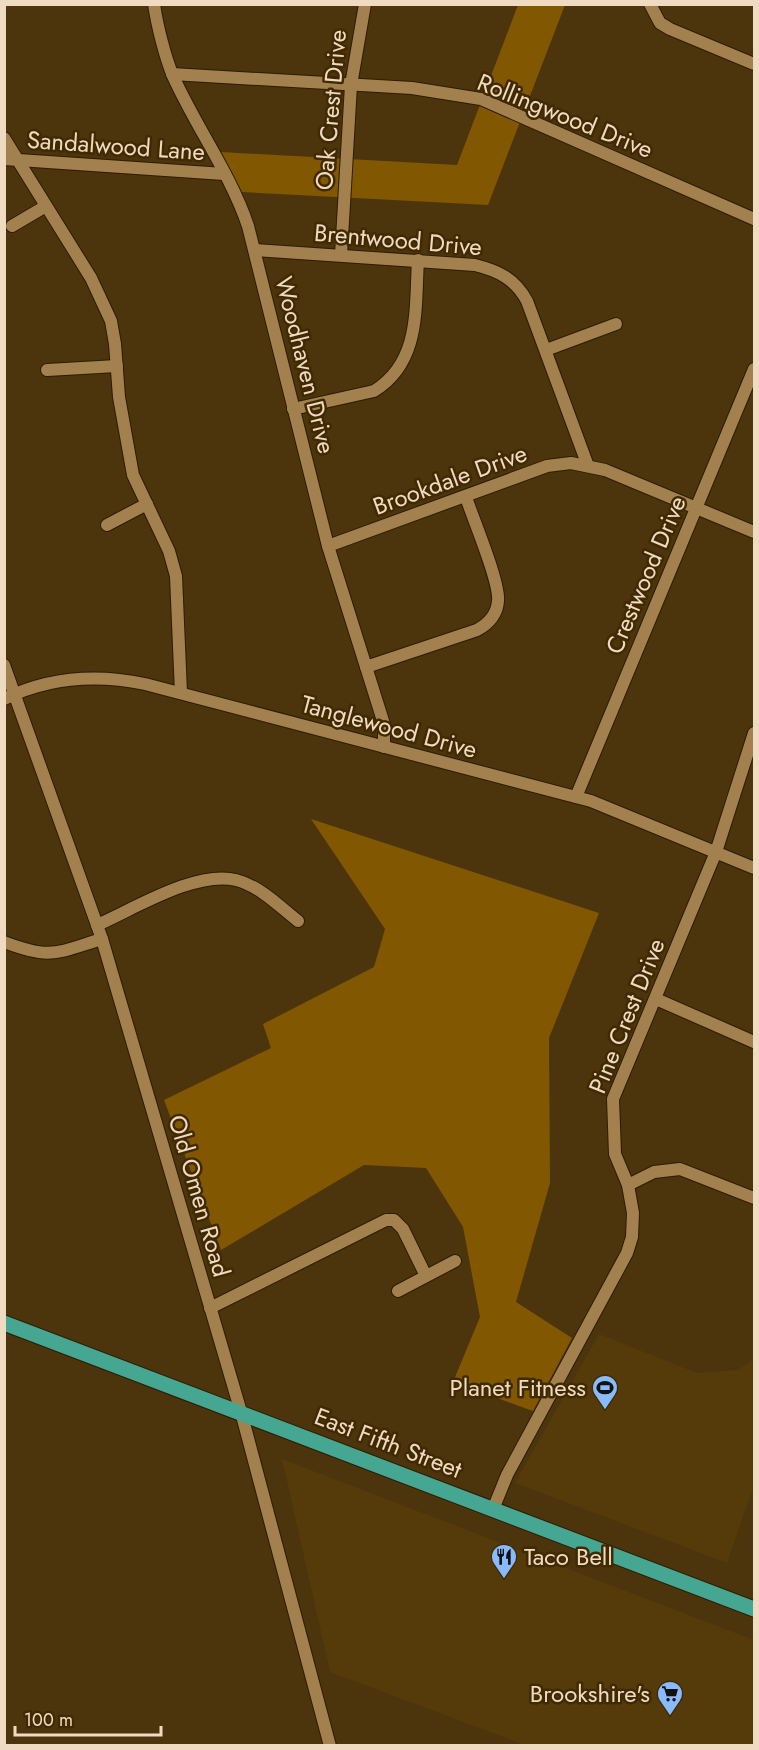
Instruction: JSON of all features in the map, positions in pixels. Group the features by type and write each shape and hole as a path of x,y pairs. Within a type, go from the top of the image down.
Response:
{"main road":[{"name":"East Fifth Street","path":"4,1323 494,1507 754,1609"}],"street":[{"name":"Woodhaven Drive","path":"154,4 172,74 236,193 255,250 328,546 384,724 384,747"},
{"name":"Oak Crest Drive","path":"341,255 351,85 355,51 365,4"},
{"path":"650,4 660,23 670,29 754,64"},
{"name":"Rollingwood Drive","path":"172,74 442,92 481,99 754,219"},
{"path":"4,138 11,160 46,206 102,299 111,321 119,397 133,475 170,551 176,576 180,693"},
{"name":"Sandalwood Lane","path":"11,160 224,174"},
{"path":"12,226 46,206"},
{"name":"Brentwood Drive","path":"255,250 418,260 483,267 505,276 518,285 546,350 588,466"},
{"path":"293,410 374,391 385,384 404,362 411,347 415,325 418,260"},
{"path":"546,350 616,324"},
{"path":"47,370 117,366"},
{"name":"Crestwood Drive","path":"576,797 754,369"},
{"name":"Brookdale Drive","path":"328,546 547,466 572,463 588,466"},
{"path":"588,466 605,470 754,532"},
{"path":"366,667 477,630 492,619 497,609 497,589 466,497"},
{"path":"107,525 147,504"},
{"name":"Old Omen Road","path":"4,665 10,696 102,939 242,1412 330,1746"},
{"name":"Tanglewood Drive","path":"10,696 79,678 111,677 576,797 619,811 754,868"},
{"name":"Pine Crest Drive","path":"494,1507 507,1475 624,1260 633,1229 628,1185 615,1154 613,1099 716,852 754,732"},
{"path":"97,925 209,878 236,880 254,887 298,921"},
{"path":"4,942 42,955 53,954 102,939"},
{"path":"656,999 754,1042"},
{"path":"628,1185 654,1172 680,1169 754,1198"},
{"path":"210,1308 386,1220 393,1220 403,1229 426,1276"},
{"path":"398,1291 455,1261"}],"shaded area":[{"path":"518,5 565,5 488,205 242,192 221,152 457,165"},
{"path":"311,819 599,913 549,1038 550,1183 516,1302 572,1338 533,1411 453,1382 480,1317 463,1227 426,1168 364,1165 221,1250 164,1100 271,1048 263,1024 374,967 385,929"},
{"path":"599,1334 697,1373 738,1370 754,1359 754,1485 727,1563 515,1483"},
{"path":"282,1459 754,1640 754,1745 525,1745 330,1672"}],"place":[{"name":"Planet Fitness","path":"605,1411"},
{"name":"Taco Bell","path":"504,1580"},
{"name":"Brookshire's","path":"670,1717"}]}
